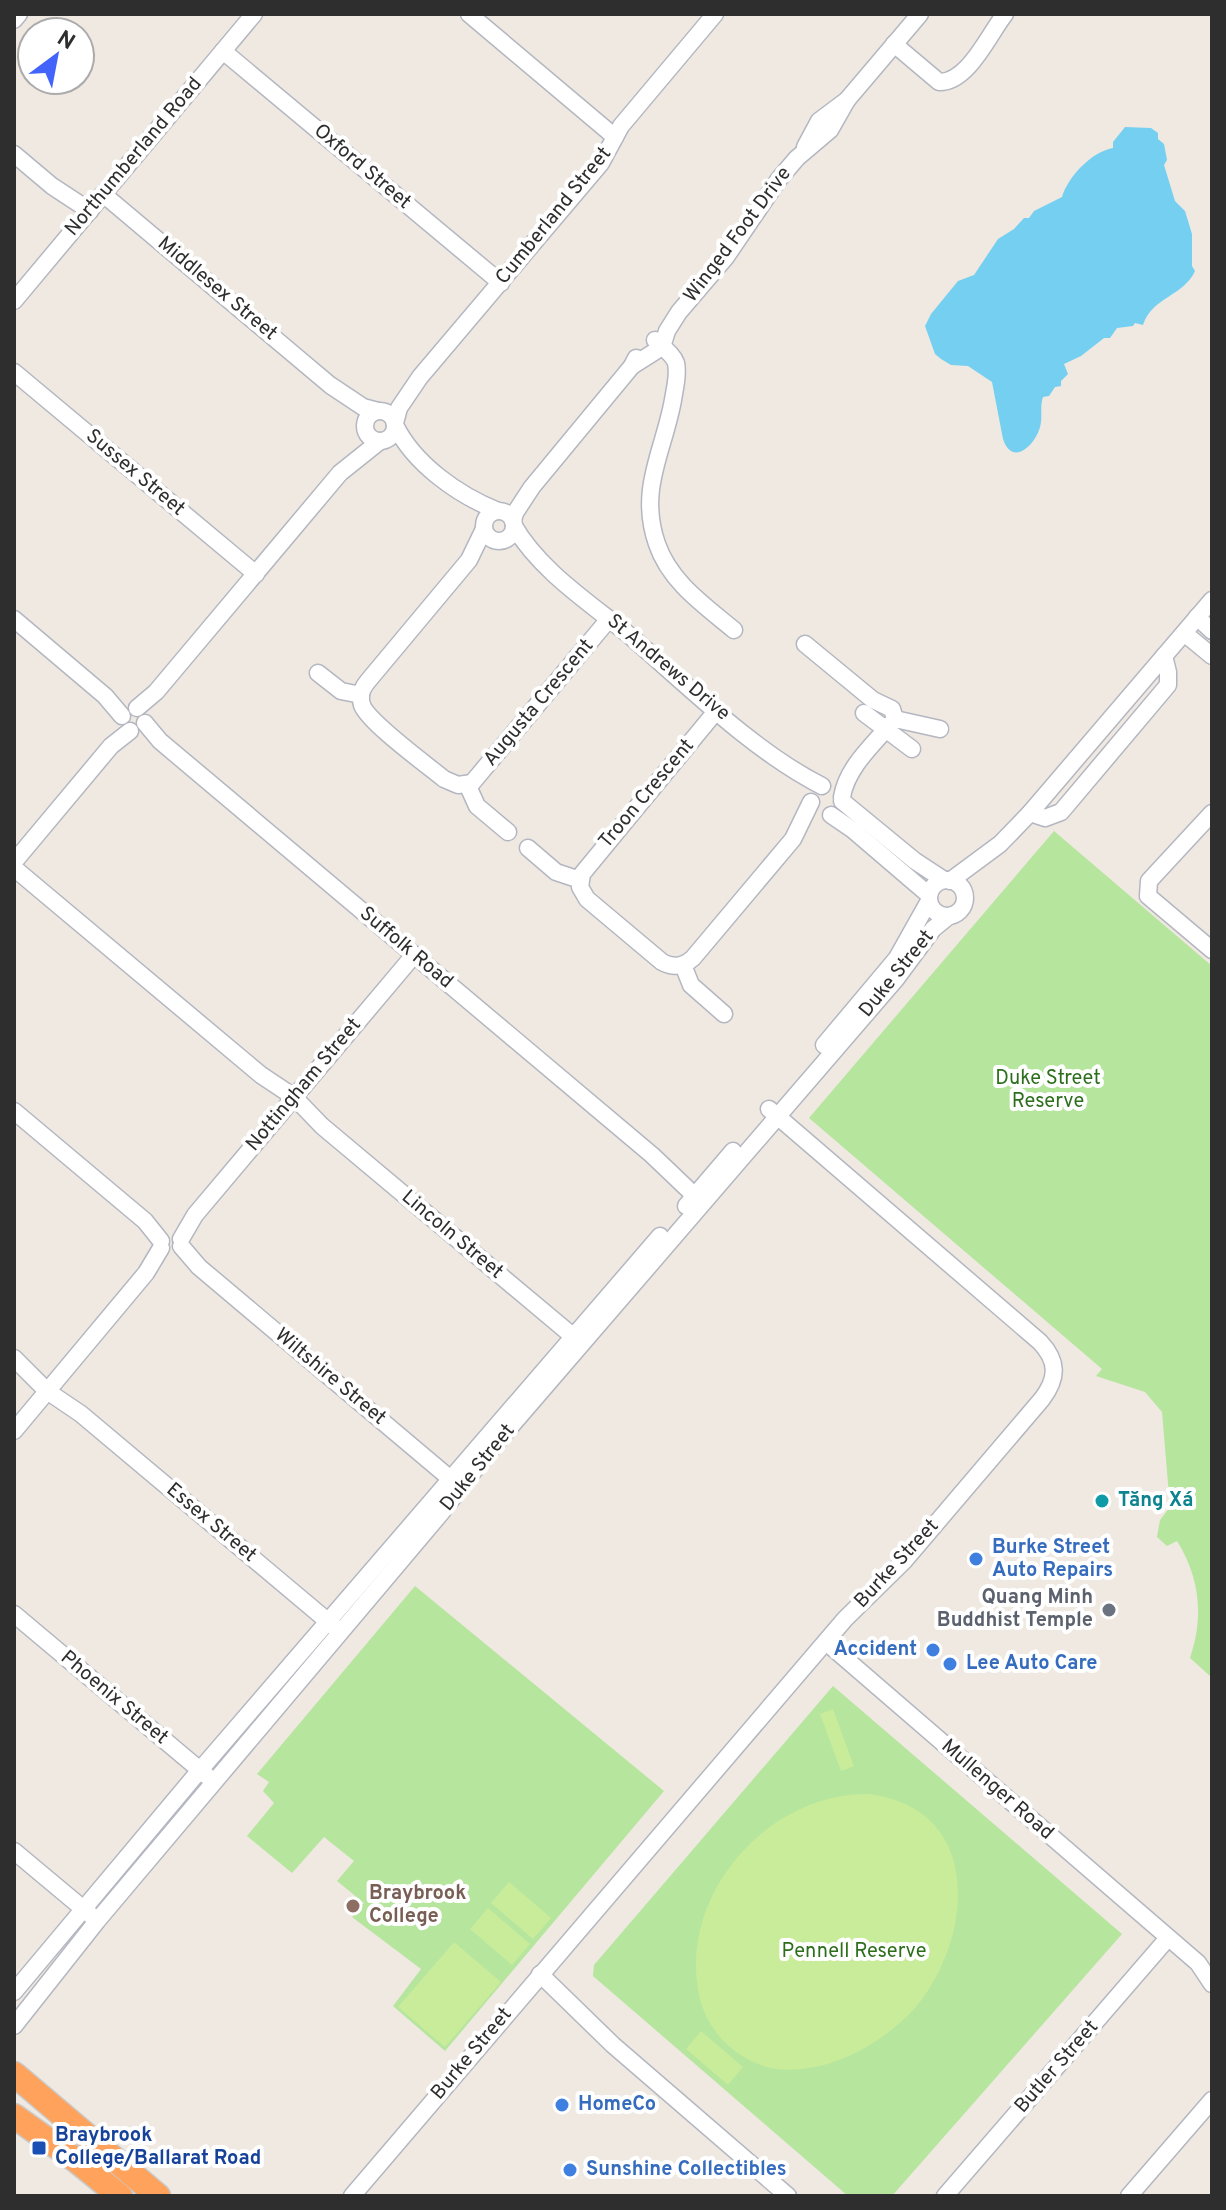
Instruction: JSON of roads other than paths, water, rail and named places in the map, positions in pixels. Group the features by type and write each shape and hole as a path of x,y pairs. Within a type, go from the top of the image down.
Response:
{"highway":[{"path":"14,2074 158,2196"},
{"path":"14,2116 120,2196"}],"street":[{"path":"14,20 19,14"},
{"name":"Northumberland Road","path":"14,301 254,14"},
{"path":"469,14 615,137"},
{"name":"Cumberland Street","path":"395,424 399,408 420,377 601,163 621,126 715,14"},
{"name":"Winged Foot Drive","path":"659,344 679,312 726,257 769,192 797,158 830,130 847,100 920,14"},
{"path":"894,44 939,82 951,81 977,56 1005,14"},
{"name":"Oxford Street","path":"223,51 501,283"},
{"path":"14,154 86,215"},
{"name":"Middlesex Street","path":"103,194 330,385 363,407 379,411"},
{"path":"469,560 511,535 506,517 511,505 532,487 632,366 659,344 675,362 676,372 672,409 651,479 649,501 657,545 679,582 734,630"},
{"name":"Sussex Street","path":"14,372 256,574"},
{"name":"Cumberland Street","path":"379,411 420,377"},
{"name":"Middlesex Street","path":"330,385 365,427"},
{"path":"14,862 340,473 368,417 379,411 390,414 395,424 392,434 340,473"},
{"name":"St Andrews Drive","path":"395,424 402,439 449,484 484,526"},
{"path":"365,427 370,438 382,441"},
{"name":"St Andrews Drive","path":"382,441 426,464"},
{"name":"St Andrews Drive","path":"449,484 506,517 526,544 559,577 818,792"},
{"path":"318,673 341,691 361,695 368,681 469,560 488,515 506,517"},
{"path":"484,526 489,538 498,541"},
{"name":"St Andrews Drive","path":"498,541 559,577"},
{"path":"929,898 934,885 947,880 1000,844 1030,813 1212,600"},
{"path":"1197,617 1212,631"},
{"name":"Suffolk Road","path":"14,619 700,1195"},
{"name":"Augusta Crescent","path":"361,695 362,707 372,719 444,779 458,785 472,783 609,619"},
{"path":"1184,633 1212,656"},
{"path":"528,848 556,872 580,880 587,899 662,962 683,965 693,958 793,839 816,820 839,810 845,783 890,725 892,709 873,700 805,644"},
{"name":"Troon Crescent","path":"580,880 590,862 717,710"},
{"path":"864,713 890,725 940,729"},
{"path":"890,725 912,749"},
{"path":"793,839 818,792 855,767"},
{"name":"Augusta Crescent","path":"467,784 477,806 508,832"},
{"path":"818,792 836,788 842,799 915,861 961,886 965,897"},
{"path":"818,792 816,812 853,830 929,898 935,911 949,916 962,909 974,878 1001,855 1030,813"},
{"path":"1212,813 1149,881 1147,887 1148,896 1212,950"},
{"name":"Lincoln Street","path":"14,868 577,1340"},
{"name":"Duke Street","path":"773,1113 897,958 929,898"},
{"name":"Duke Street","path":"14,1992 215,1782 335,1628 577,1340 700,1195 896,979 933,929 949,916"},
{"name":"Nottingham Street","path":"14,1431 414,955"},
{"path":"683,965 691,985 724,1014"},
{"name":"Wiltshire Street","path":"14,1111 456,1483"},
{"name":"Burke Street","path":"352,2196 826,1642 864,1599 904,1561 1042,1399 1053,1381 1055,1367 1051,1355 1040,1342 773,1113"},
{"name":"Essex Street","path":"17,1360 335,1628"},
{"name":"Phoenix Street","path":"14,1614 215,1782"},
{"name":"Duke Street","path":"14,2026 90,1915 200,1770 335,1628"},
{"name":"Mullenger Road","path":"826,1642 1168,1938 1204,1970 1212,1984"},
{"path":"14,1851 90,1915"},
{"name":"Butler Street","path":"945,2196 1168,1938"},
{"path":"540,1974 613,2045 788,2196"},
{"path":"1129,2196 1212,2100"}],"water":[{"path":"1125,127 1151,128 1164,144 1167,160 1164,165 1175,201 1185,211 1192,234 1192,266 1195,271 1184,286 1153,308 1143,325 1135,323 1117,328 1110,338 1104,338 1081,356 1064,364 1068,374 1061,381 1061,386 1043,397 1036,437 1025,449 1013,452 1003,439 992,382 968,366 951,365 935,354 925,326 958,281 974,275 998,239 1024,218 1029,218 1034,211 1062,197 1069,181 1082,166 1113,148 1113,142"}],"place":[{"name":"Tăng Xá","path":"1102,1501"},
{"name":"Burke Street Auto Repairs","path":"976,1559"},
{"name":"Quang Minh Buddhist Temple","path":"1109,1610"},
{"name":"Accident","path":"933,1650"},
{"name":"Lee Auto Care","path":"950,1664"},
{"name":"Braybrook College","path":"353,1906"},
{"name":"HomeCo","path":"562,2105"},
{"name":"Braybrook College/Ballarat Road","path":"39,2148"},
{"name":"Sunshine Collectibles","path":"570,2170"}],"park label":[{"name":"Duke Street Reserve","path":"1048,1090"},
{"name":"Pennell Reserve","path":"854,1952"}]}
